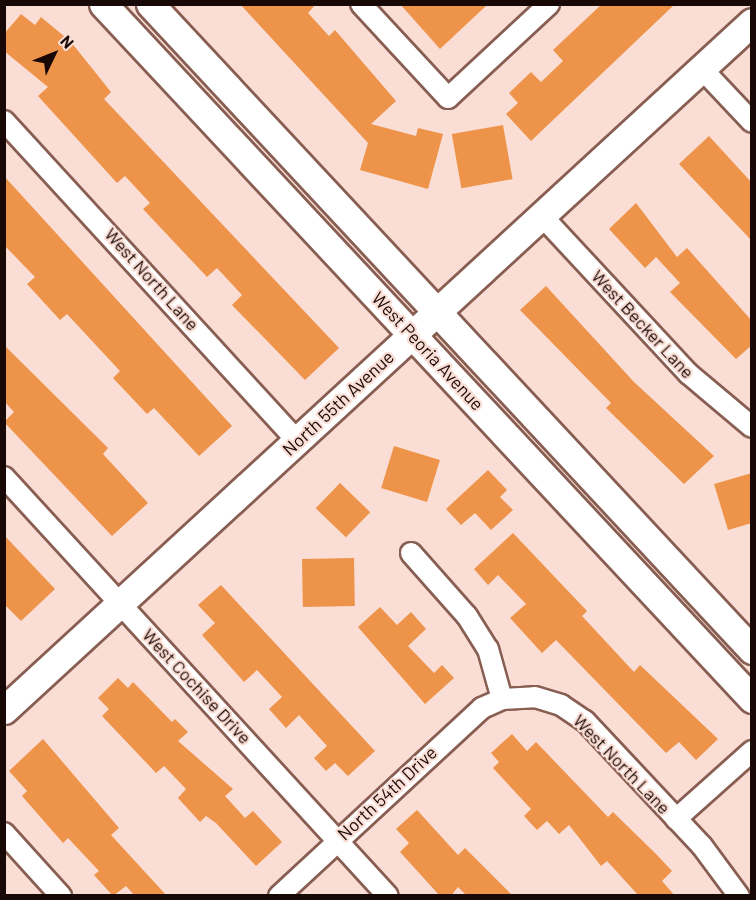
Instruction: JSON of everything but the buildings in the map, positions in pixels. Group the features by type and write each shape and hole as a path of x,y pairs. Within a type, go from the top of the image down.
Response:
{"main road":[{"name":"West Peoria Avenue","path":"103,4 752,699"},
{"name":"West Peoria Avenue","path":"150,4 752,650"},
{"name":"North 55th Avenue","path":"4,710 752,22"}],"street":[{"path":"362,4 448,98 549,4"},
{"path":"701,68 752,122"},
{"name":"West North Lane","path":"4,121 297,441"},
{"name":"West Becker Lane","path":"541,215 689,374 752,427"},
{"name":"West Cochise Drive","path":"4,477 388,896"},
{"path":"411,553 466,616 488,649 502,699"},
{"name":"West North Lane","path":"502,699 535,697 561,705 585,721 676,819 739,896"},
{"name":"North 54th Drive","path":"279,896 449,735 502,699"},
{"path":"676,819 752,751"},
{"path":"4,833 61,896"}]}
